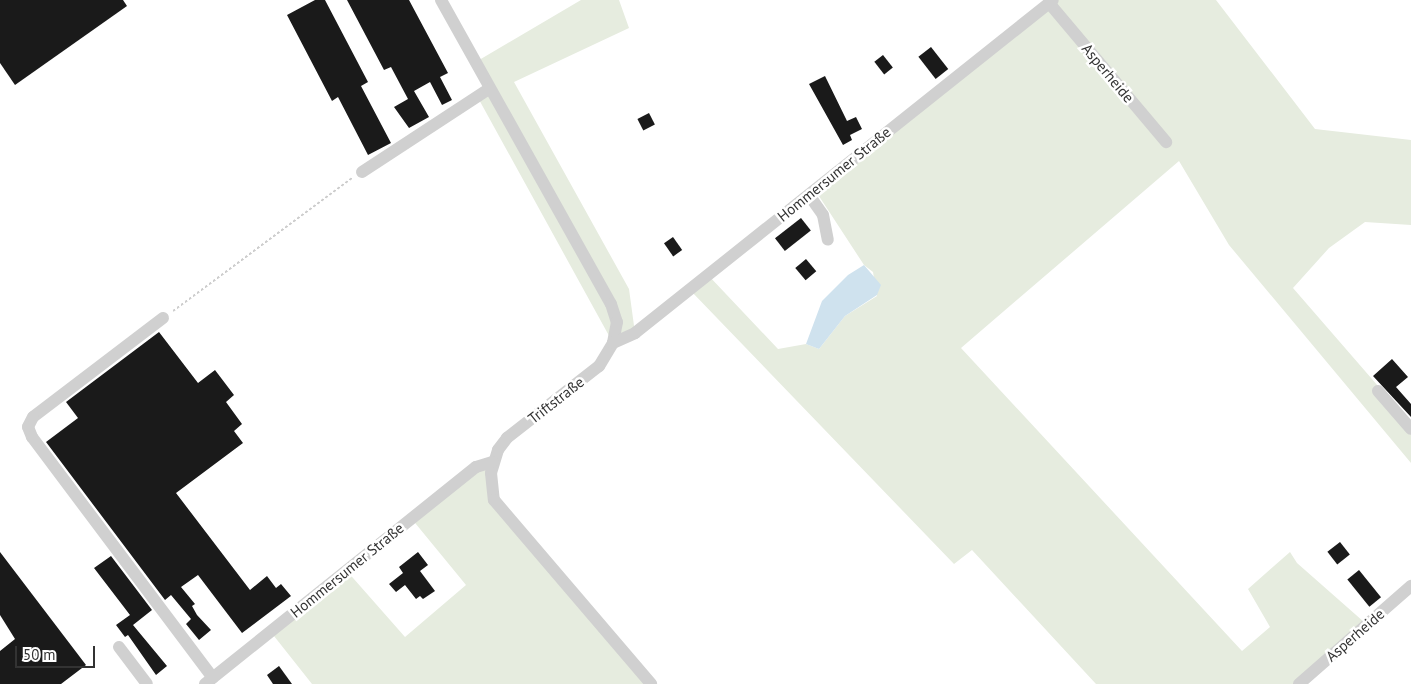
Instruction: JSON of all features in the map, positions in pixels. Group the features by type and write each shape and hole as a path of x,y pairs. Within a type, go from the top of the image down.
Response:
{"street":[{"name":"Triftstraße","path":"441,0 489,89 611,304 617,322 613,343 599,366 507,438 492,462 491,489 494,500 652,684"},
{"name":"Asperheide","path":"1051,1 1166,142"},
{"name":"Hommersumer Straße","path":"613,343 635,333 1051,1"},
{"path":"362,172 489,89"},
{"path":"809,195 823,215 828,240"},
{"path":"163,318 33,417 28,427 37,445 209,681"},
{"path":"1378,391 1411,429"},
{"name":"Hommersumer Straße","path":"209,681 476,467 492,462"},
{"name":"Asperheide","path":"1299,684 1411,586"},
{"path":"119,647 147,684"}],"path":[{"path":"163,318 362,172"}],"shaded area":[{"path":"581,0 619,0 629,28 514,82 629,289 635,333 613,343 477,96 488,89 474,63"},
{"path":"1053,0 1216,0 1315,129 1411,140 1411,225 1365,222 1329,248 1293,288 1411,424 1411,463 1229,245 1179,161 961,348 1242,651 1270,627 1248,589 1290,552 1297,563 1364,622 1293,684 1096,684 972,550 954,564 690,290 708,275 778,349 806,344 819,349 845,316 877,296 873,272 864,265 815,190"},
{"path":"492,462 491,489 651,684 312,684 270,631 346,570 405,637 466,585 411,518"}],"water":[{"path":"864,265 881,285 877,295 845,316 819,349 806,344 822,301 848,275"}],"building":[{"path":"0,0 123,0 127,6 15,85 0,63"},
{"path":"315,0 325,0 368,82 361,86 391,143 368,155 338,97 332,101 287,15"},
{"path":"347,0 409,0 448,73 440,77 452,100 442,105 430,82 414,91 429,117 409,128 394,107 408,99 391,67 384,70"},
{"path":"931,47 948,69 936,79 918,57"},
{"path":"883,55 893,68 884,74 874,62"},
{"path":"825,76 847,121 856,117 862,129 850,135 852,140 843,145 809,84"},
{"path":"649,113 655,125 643,130 637,119"},
{"path":"801,218 811,231 785,251 775,238"},
{"path":"673,237 682,250 673,256 664,243"},
{"path":"806,259 816,271 806,280 795,268"},
{"path":"159,332 198,383 215,370 234,395 226,402 242,424 234,431 243,443 176,493 250,590 267,576 276,588 281,584 291,596 242,633 198,575 181,587 195,604 192,606 197,615 211,630 199,640 186,624 191,619 171,595 165,600 46,442 78,418 66,402"},
{"path":"1392,359 1408,377 1396,387 1411,404 1411,417 1373,376"},
{"path":"1340,542 1350,555 1337,564 1327,552"},
{"path":"0,552 86,665 61,684 0,684 0,651 15,639 0,615"},
{"path":"418,552 428,565 420,571 435,591 423,599 420,596 416,599 405,585 396,592 389,584 403,573 399,567"},
{"path":"111,556 152,610 133,625 167,666 156,675 128,635 125,637 116,625 130,615 94,568"},
{"path":"1359,570 1381,597 1369,607 1347,579"},
{"path":"279,666 292,684 273,684 267,675"}]}
